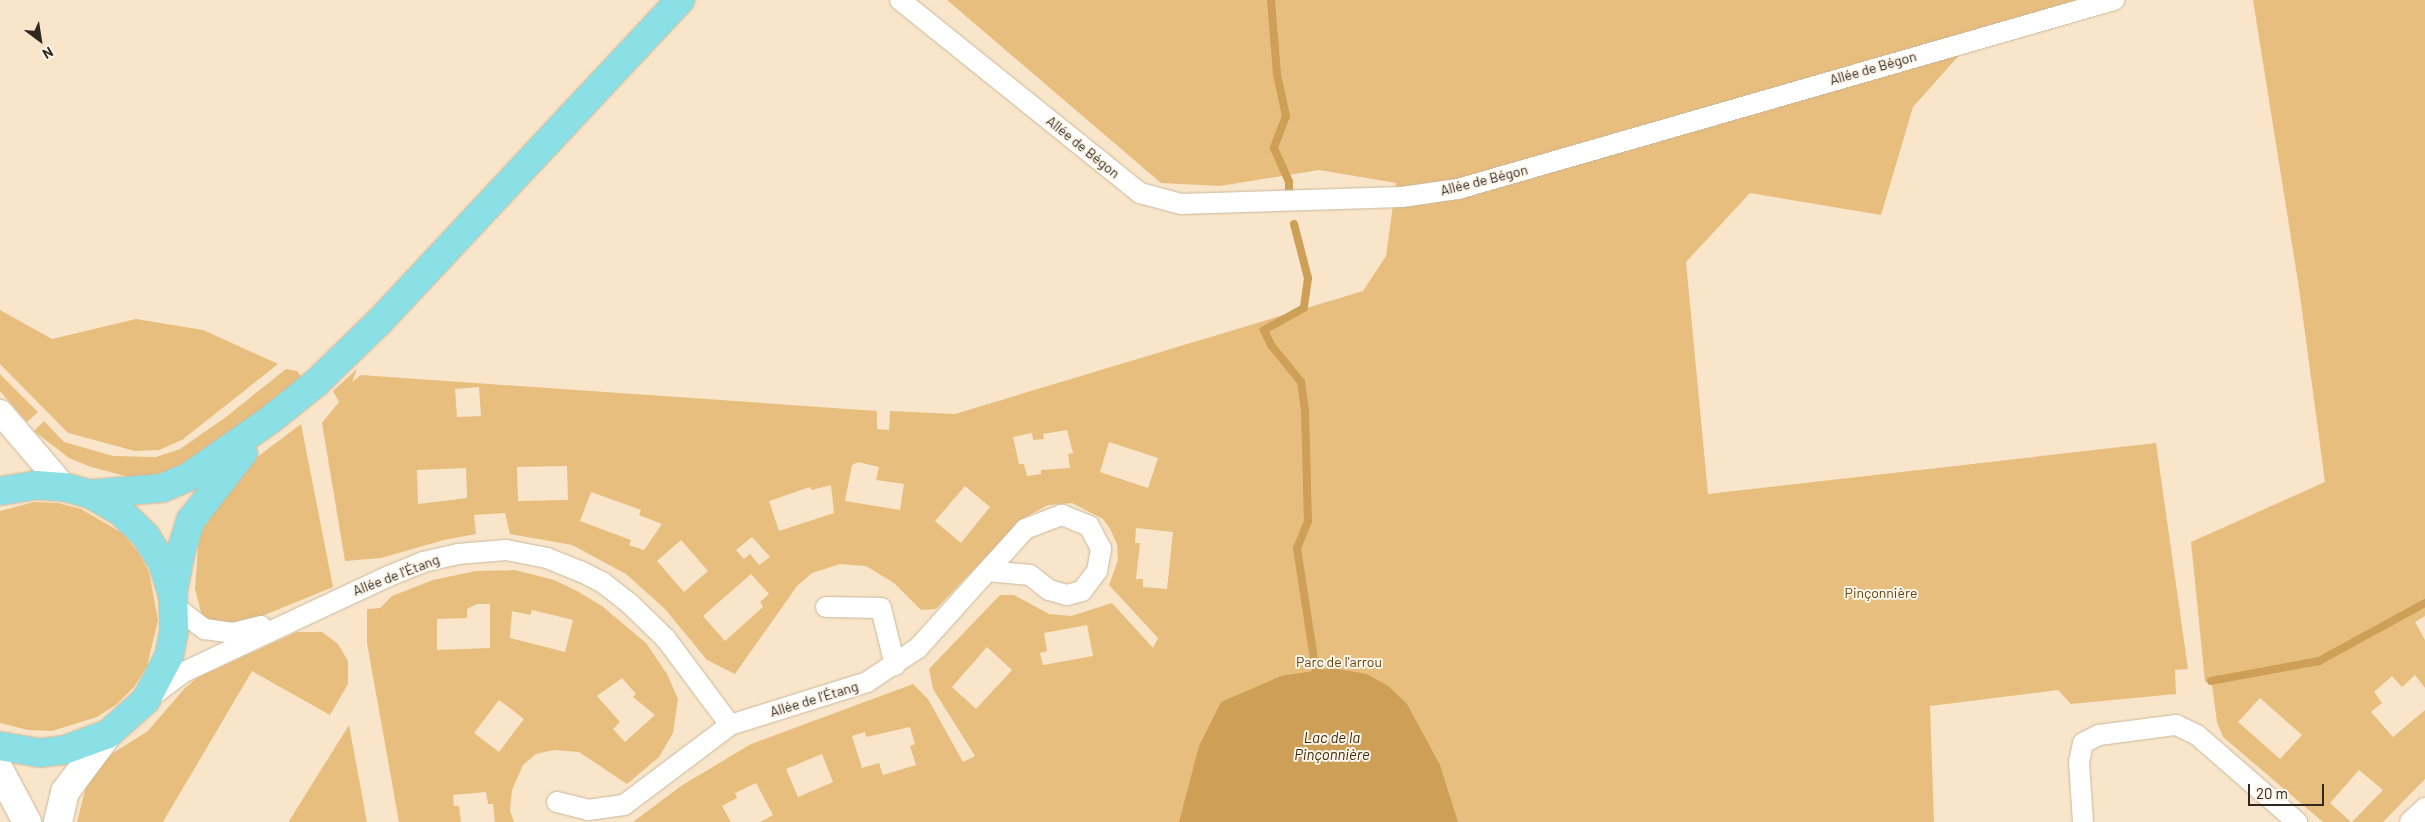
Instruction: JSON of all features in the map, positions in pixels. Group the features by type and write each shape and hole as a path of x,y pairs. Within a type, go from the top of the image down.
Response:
{"main road":[{"path":"90,494 162,488 188,477 271,419 316,383 379,322 680,0"},
{"path":"58,822 65,792 108,734 146,700 169,656 173,602 180,555 191,520 215,485 271,419"},
{"path":"0,492 36,485 64,487 90,494 120,511 145,535 163,564 173,602"},
{"path":"0,746 40,752 64,750 108,734"},
{"path":"0,771 27,822"}],"street":[{"name":"Allée de Bégon","path":"900,0 1140,193 1191,204 1402,196 1458,189 2114,0"},
{"path":"0,412 64,487"},
{"name":"Allée de l'Étang","path":"557,802 588,810 624,804 730,725 866,682 895,666 918,648 987,571 1025,529 1062,515 1088,526 1101,549 1097,571 1082,591 1067,595 1049,590 1030,575 987,571"},
{"name":"Allée de l'Étang","path":"146,700 184,672 296,618 423,562 458,554 506,550 547,558 602,582 629,603 666,639 730,725"},
{"name":"Allée de l'Étang","path":"173,602 205,629 220,632 233,633 296,618"},
{"path":"826,607 880,608 895,666"},
{"path":"2083,822 2080,762 2083,743 2099,735 2176,725 2196,735 2296,822"},
{"path":"2410,822 2425,808"}],"green space":[{"path":"947,0 2119,0 1970,43 1913,107 1881,215 1750,193 1686,262 1708,494 2156,443 2188,669 2175,670 2176,694 2071,704 2058,690 1930,706 1934,822 760,822 773,815 756,783 735,793 737,798 722,806 731,822 633,822 681,786 751,744 913,684 928,699 963,762 975,756 933,689 929,669 1000,595 1014,595 1049,614 1071,616 1112,603 1153,648 1158,638 1109,585 1118,560 1117,544 1110,529 1103,519 1072,503 1048,505 1022,519 936,609 921,610 894,583 866,566 840,564 812,573 797,586 735,674 707,660 665,609 626,574 572,545 510,534 505,513 474,515 476,534 444,540 381,558 345,561 322,423 339,402 333,391 357,369 352,382 361,375 877,411 877,429 889,430 890,411 955,414 1363,291 1386,256 1396,183 1319,170 1220,186 1161,183","holes":["479,387 481,416 457,417 455,389","1067,430 1073,453 1068,454 1070,468 1041,470 1041,474 1027,476 1024,464 1019,464 1013,437 1032,433 1033,440 1044,439 1043,434","1109,442 1158,458 1148,488 1100,472","858,462 879,467 876,480 904,484 900,510 845,501 852,465","567,466 568,500 518,501 517,467","466,468 467,498 418,504 417,470","831,485 834,513 779,531 769,501 810,487 812,490","965,486 990,507 961,543 935,521","591,492 641,510 639,515 662,524 644,550 629,545 631,540 580,521","1136,528 1173,532 1167,589 1143,587 1143,579 1136,579 1140,543 1135,543","752,537 770,557 759,565 750,554 744,559 736,550","681,540 708,571 684,592 657,561","751,574 769,594 760,602 763,607 725,641 703,616","1087,625 1093,656 1043,665 1040,653 1047,651 1044,633","987,647 1012,670 976,709 952,687","910,727 915,744 910,746 916,765 883,775 879,763 862,768 852,736 865,732 866,737","822,754 833,782 798,797 786,769"]},
{"path":"2253,0 2425,0 2425,616 2415,622 2425,640 2425,688 2415,675 2402,687 2392,676 2374,692 2382,703 2371,712 2393,737 2425,710 2425,779 2383,822 2352,822 2383,790 2359,770 2330,803 2351,822 2323,822 2223,737 2217,722 2212,685 2253,677 2205,682 2191,542 2325,482 2299,288","holes":["2260,698 2302,735 2280,759 2238,722"]},
{"path":"0,310 52,339 136,319 203,330 278,364 182,440 159,450 135,451 68,433 0,364"},
{"path":"286,369 297,371 301,376 300,380 205,458 161,477 133,478 91,467 69,458 34,431 44,421 64,442 113,456 156,457 180,449 226,417"},
{"path":"0,374 38,412 27,422 0,391"},
{"path":"301,424 333,587 240,625 203,620 195,589 199,535 244,467"},
{"path":"34,502 58,503 81,509 122,533 138,552 149,572 158,620 147,666 134,687 117,704 97,717 52,731 28,730 0,723 0,511"},
{"path":"515,570 554,580 602,606 646,643 667,674 678,699 673,733 659,757 627,784 579,752 554,750 536,754 523,765 512,790 510,811 514,822 495,822 493,804 488,804 486,792 453,795 454,806 459,806 461,822 399,822 367,643 367,609 380,608 392,596 433,580 476,571","holes":["477,604 490,604 490,648 437,650 437,619 467,618 467,609","532,610 573,620 565,652 510,638 512,611 530,615","622,678 636,694 633,697 655,715 625,742 613,729 620,722 597,696","499,700 524,719 499,752 474,733"]},
{"path":"297,632 322,632 338,644 348,661 348,684 330,715 252,671 163,822 77,822 88,779 113,753 148,731 184,689 197,678"},
{"path":"349,725 367,822 289,822 289,821"}],"water":[{"name":"Lac de la Pinçonnière","path":"1332,668 1367,674 1388,686 1407,704 1440,765 1458,822 1179,822 1199,746 1221,702 1281,676"}],"waterway":[{"path":"1271,0 1277,74 1286,116 1274,148 1289,182 1289,191"},
{"path":"1294,224 1308,278 1304,308 1264,330 1271,345 1301,382 1305,410 1308,521 1297,548 1317,679"},
{"path":"2211,681 2319,661 2425,603"}],"park label":[{"name":"Pinçonnière","path":"1881,593"},
{"name":"Parc de l'arrou","path":"1339,662"}]}
